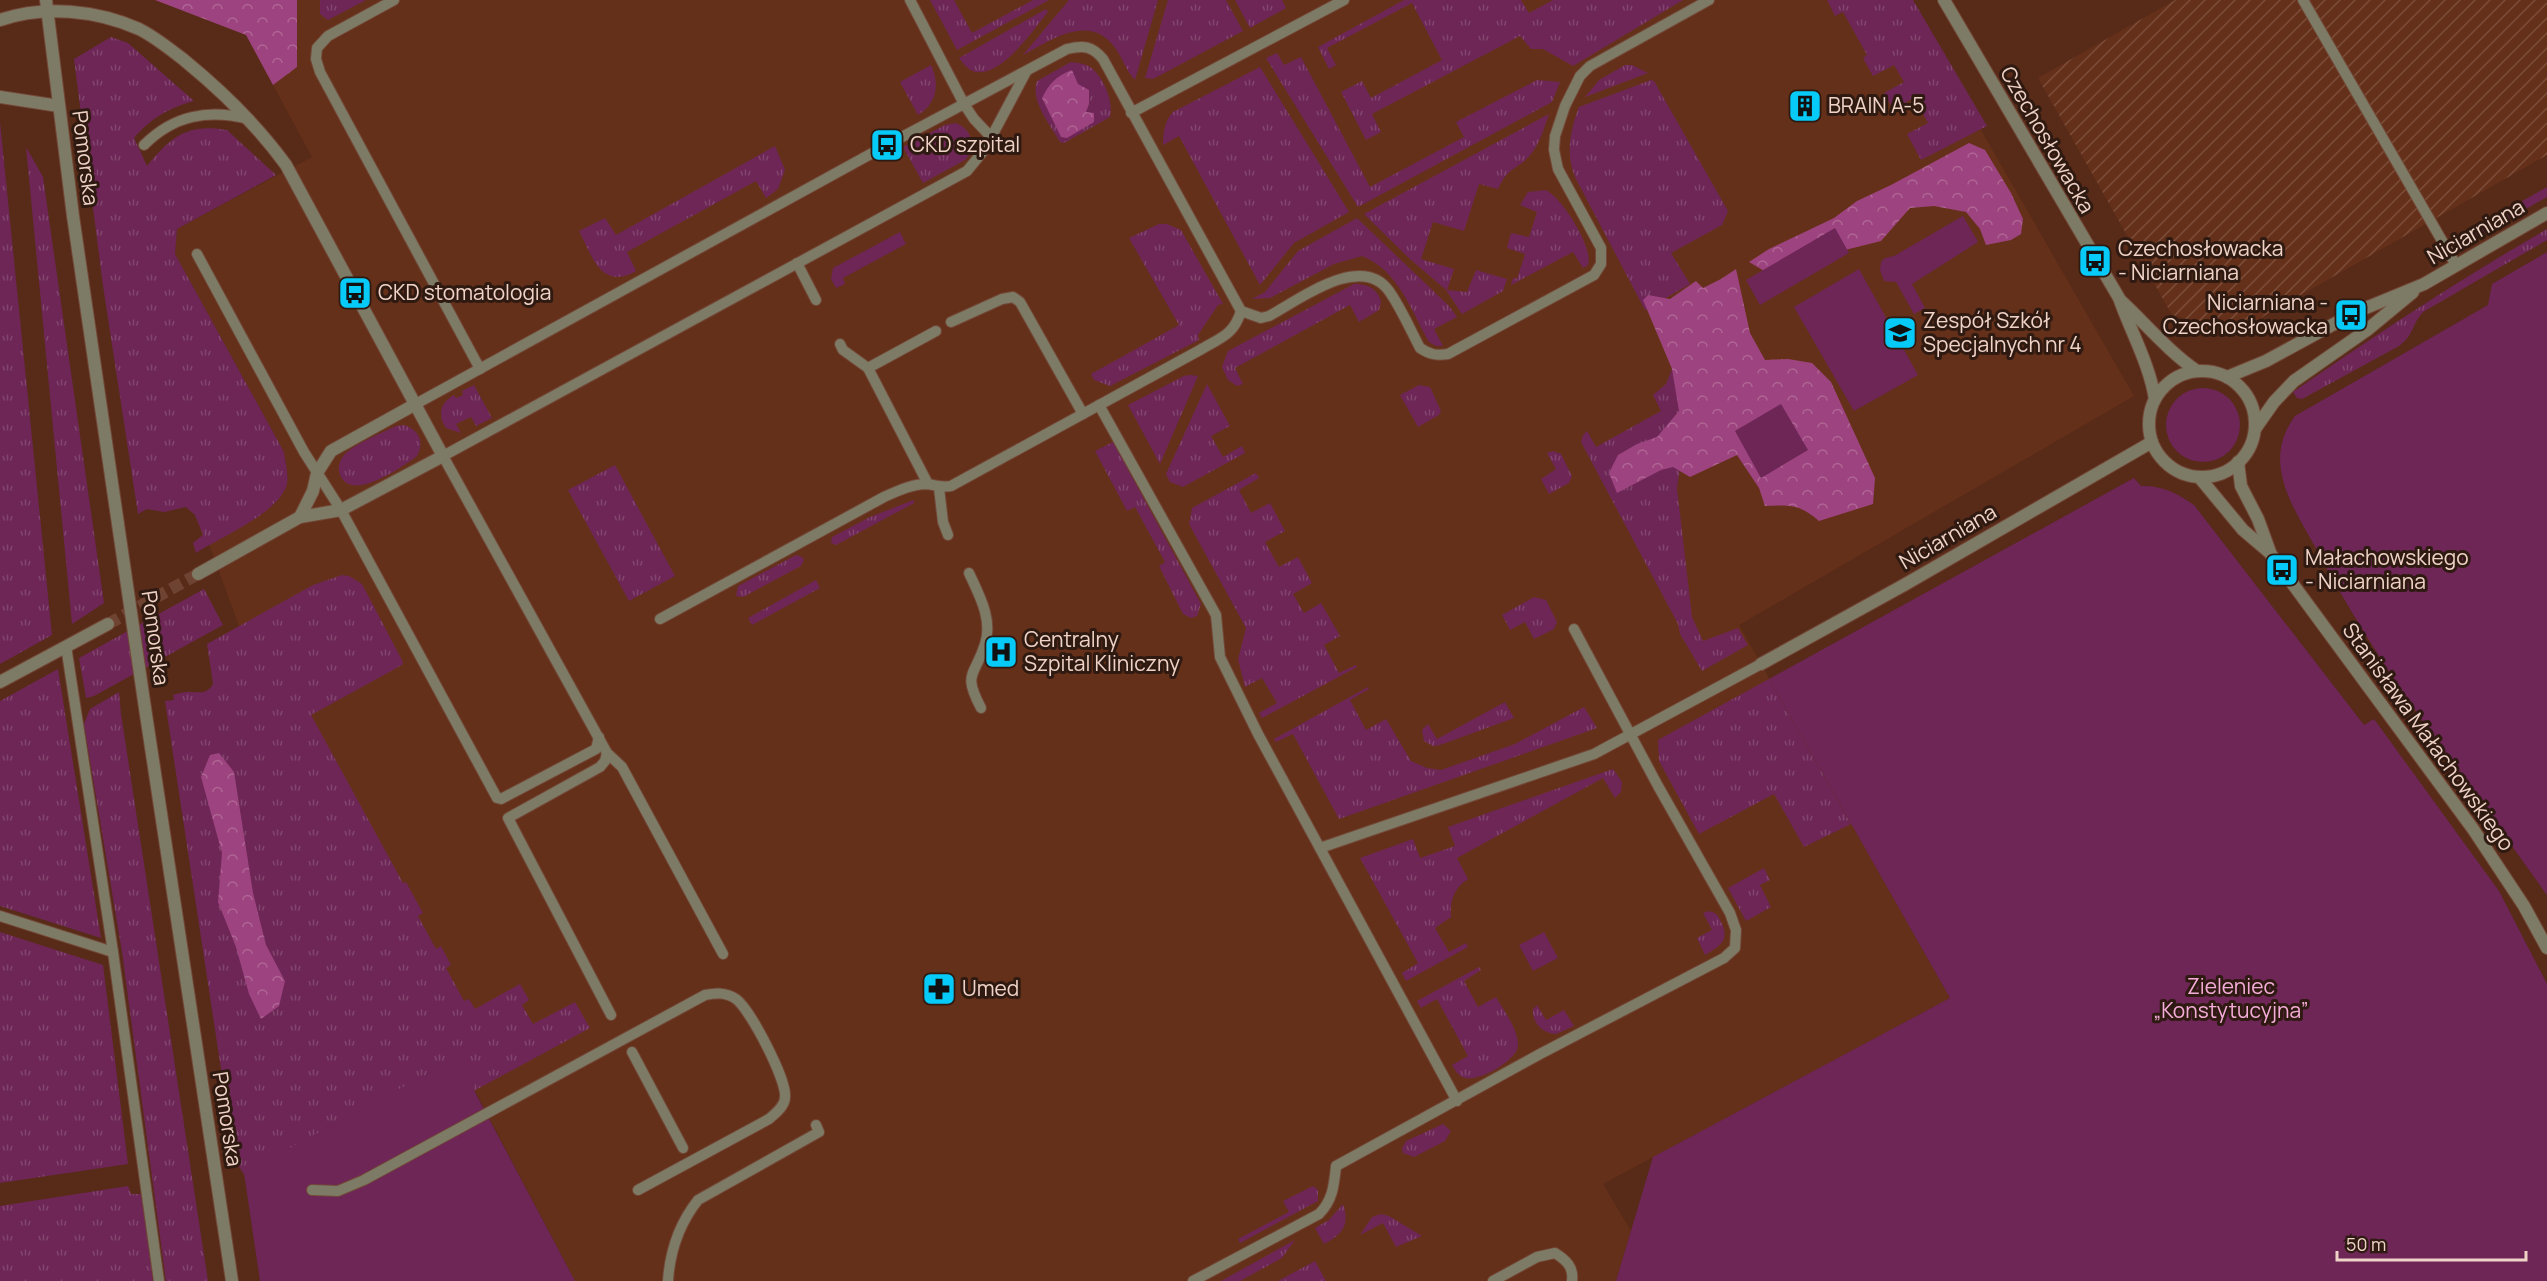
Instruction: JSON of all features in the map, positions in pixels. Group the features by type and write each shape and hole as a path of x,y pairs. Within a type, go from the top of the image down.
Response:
{"street":[{"name":"Czechosłowacka","path":"1944,0 2119,298 2132,337 2144,358 2155,399"},
{"path":"0,20 47,6 115,20 141,30 166,46 207,79 249,119 286,165 443,456 340,510 300,517 198,574"},
{"name":"Pomorska","path":"47,6 118,524 232,1281"},
{"path":"0,97 59,106"},
{"name":"Niciarniana","path":"2255,429 2274,402 2294,381 2367,330 2424,284 2547,213"},
{"name":"Niciarniana","path":"2227,377 2266,361 2356,312 2424,284"},
{"name":"Czechosłowacka","path":"2119,298 2149,327 2165,347 2197,371"},
{"path":"2197,371 2208,371 2227,377 2245,392 2250,402 2255,429 2247,452 2238,462 2215,475 2199,477 2172,468 2164,461 2152,442 2149,420 2155,399 2172,380 2197,371"},
{"path":"300,517 313,492 317,473 331,451 414,405"},
{"name":"Niciarniana","path":"1761,664 1915,579 2152,442"},
{"name":"Stanisława Małachowskiego","path":"2238,462 2241,486 2258,519 2270,553"},
{"name":"Stanisława Małachowskiego","path":"2199,477 2243,531 2270,553 2473,829 2524,906 2547,948"},
{"path":"0,682 108,624"}],"lane":[{"path":"394,0 328,36 317,48 316,59 320,72 480,369"},
{"path":"910,0 964,104 991,137"},
{"path":"1131,112 1344,0"},
{"path":"414,405 964,104 1067,49 1082,46 1094,49 1103,59 1241,311 1261,318 1269,316 1339,279 1355,275 1372,278 1378,280 1389,290 1420,348 1429,354 1448,354 1594,275 1601,264 1601,248 1558,169 1554,150 1555,136 1566,106 1580,76 1590,66 1709,0"},
{"path":"2303,0 2456,265"},
{"path":"723,954 622,767 608,753 443,456 967,171 985,149 1026,72"},
{"path":"144,145 156,133 169,125 197,115 231,115 249,119"},
{"path":"197,254 317,473 387,594 497,798 501,799 596,749 599,737"},
{"path":"797,263 816,300"},
{"path":"951,322 1002,299 1013,297 1020,302 1083,414"},
{"path":"660,619 884,497 902,489 928,484 939,488 959,482 1230,333 1237,324 1241,311"},
{"path":"868,368 936,331"},
{"path":"840,344 843,350 868,368 928,484"},
{"path":"1099,405 1216,615 1220,657 1258,734 1457,1101"},
{"path":"939,488 943,522 948,535"},
{"path":"969,573 984,606 987,620 986,643 970,677 971,688 981,708"},
{"path":"1193,1281 1318,1214 1327,1206 1332,1195 1336,1166 1540,1054 1724,958 1734,948 1736,930 1730,913 1574,629"},
{"path":"66,646 113,952 159,1281"},
{"path":"1320,848 1594,754 1761,664"},
{"path":"608,753 600,767 508,818 611,1015"},
{"path":"0,916 113,952"},
{"path":"312,1190 338,1191 364,1180 705,995 720,992 735,998 746,1009 780,1073 785,1086 786,1100 770,1119 638,1190"},
{"path":"632,1052 681,1144"},
{"path":"668,1281 669,1258 678,1234 687,1213 706,1189 819,1132 816,1125"},
{"path":"1493,1281 1537,1257 1555,1253 1567,1261 1573,1273 1572,1281"}],"shaded area":[{"name":"Centralny Szpital Kliniczny","path":"297,0 1906,0 2134,396 1739,625 1950,998 1603,1184 1631,1231 1616,1281 575,1281 258,678 209,544 263,513 278,501 288,478 284,452 175,254 177,229 312,157 273,85 297,67"},
{"path":"2175,0 2547,0 2547,155 2236,332 2172,315 2038,78"}],"green space":[{"path":"155,0 297,0 297,67 273,85 246,35"},
{"path":"320,0 366,0 328,20 320,14"},
{"path":"930,0 954,0 972,33 1033,0 1049,0 957,50"},
{"path":"1069,0 1158,0 1135,80 1112,44 1102,35 1091,31 1068,33 1056,37 1023,55"},
{"path":"1168,0 1226,0 1243,31 1153,79 1145,78"},
{"path":"1235,0 1282,0 1286,8 1250,28"},
{"path":"1404,0 1521,0 1529,13 1553,0 1683,0 1573,66 1543,49 1531,49 1520,36 1372,114 1381,132 1366,140 1341,92 1362,81 1371,98 1442,60 1412,3 1327,48 1336,65 1329,69 1318,47"},
{"path":"1827,0 1913,0 1987,126 1921,160 1907,134 1928,123 1914,98 1893,109 1884,93 1904,82 1894,65 1873,76 1863,58 1867,55 1843,12 1835,16"},
{"path":"1046,9 1048,12 1026,40 997,66 987,71 974,72 966,67 959,58"},
{"path":"111,37 128,43 194,101 161,115 134,138 147,166 164,147 181,134 213,128 227,130 276,175 177,229 175,254 284,452 288,476 282,495 273,505 248,523 196,553 193,543 203,535 195,515 186,507 164,512 147,509 138,514 103,286 74,59"},
{"path":"1277,53 1284,65 1301,57 1370,187 1464,137 1456,122 1537,80 1560,82 1552,102 1358,207 1266,58"},
{"path":"1071,62 1081,63 1095,71 1106,89 1111,111 1110,117 1064,143 1060,142 1042,112 1036,89 1037,81"},
{"path":"931,65 936,86 935,93 929,105 918,115 900,82"},
{"path":"1625,65 1632,65 1648,73 1585,97 1599,80"},
{"path":"1260,67 1349,212 1294,243 1260,285 1179,136 1163,145 1163,136 1168,119 1173,112"},
{"path":"1072,70 1078,84 1089,90 1089,104 1086,112 1094,113 1094,122 1067,138 1061,137 1042,98 1054,81"},
{"path":"1651,80 1654,81 1728,211 1722,225 1671,253 1690,284 1645,310 1576,179 1571,161 1570,143 1579,107"},
{"path":"1549,114 1534,150 1506,176 1498,189 1479,184 1464,231 1433,222 1421,259 1454,269 1447,290 1467,292 1476,270 1507,279 1503,291 1462,314 1446,290 1364,214"},
{"path":"0,122 52,635 0,664"},
{"path":"956,123 969,134 973,151 965,160 923,183 903,147 945,125"},
{"path":"1969,143 1985,150 2011,193 2023,219 2021,234 2011,240 1986,245 1980,229 1966,212 1934,206 1910,208 1881,241 1837,252 1771,275 1749,262 1769,249 1834,218 1857,201"},
{"path":"775,146 785,170 778,189 766,198 756,181 627,252 636,271 614,277 599,268 579,231 605,218 616,235"},
{"path":"26,147 43,177 104,603 72,624"},
{"path":"2547,187 2547,197 2470,241 2460,237"},
{"path":"1546,190 1568,213 1582,236 1589,257 1588,265 1583,268 1573,252 1511,285 1513,278 1517,279 1525,254 1507,248 1511,233 1529,237 1537,212 1520,205 1528,192"},
{"path":"1963,216 1978,242 1912,284 1925,308 1914,314 1896,282 1884,281 1880,270 1881,262"},
{"path":"1357,218 1449,306 1457,317 1434,329 1443,346 1436,346 1429,342 1394,281 1374,262 1362,256 1334,264 1270,298 1252,299 1265,292 1298,251"},
{"path":"1159,224 1167,224 1181,230 1223,304 1218,305 1198,335 1199,340 1110,386 1094,380 1091,374 1179,325 1129,238"},
{"path":"1835,228 1849,253 1760,305 1746,280"},
{"path":"2547,229 2547,240 2423,312 2408,337 2399,346 2302,399 2297,398 2293,392 2418,308"},
{"path":"900,232 906,244 843,278 845,284 836,288 831,279 833,268"},
{"path":"2547,252 2547,895 2400,688 2346,602 2294,507 2282,476 2280,452 2284,437 2295,416 2488,305 2492,284"},
{"path":"1736,269 1750,333 1765,360 1788,359 1812,363 1831,382 1875,478 1873,504 1819,521 1806,511 1794,507 1765,506 1759,488 1737,455 1690,477 1673,467 1661,470 1617,493 1609,473 1618,455 1637,444 1657,437 1679,411 1672,369 1643,300 1648,295 1670,299 1696,281 1703,288"},
{"path":"1859,269 1918,375 1854,411 1794,307"},
{"path":"1354,284 1367,286 1377,293 1381,302 1379,310 1359,322 1350,305 1235,368 1243,384 1237,386 1228,380 1222,367 1228,351"},
{"path":"1672,369 1694,373 1677,488 1692,617 1703,641 1738,628 1748,645 1702,671 1680,634 1678,624 1581,442 1587,431 1596,447 1661,411 1653,395 1666,384"},
{"path":"1190,375 1198,376 1160,464 1128,405"},
{"path":"1207,384 1230,426 1211,436 1223,457 1242,446 1245,453 1183,487 1170,482 1166,474"},
{"path":"474,385 492,418 476,426 471,417 456,424 461,433 446,428 441,416 445,403 454,395 456,398 463,395 462,391"},
{"path":"1419,385 1430,387 1441,411 1439,415 1418,427 1400,395"},
{"path":"2203,388 2217,391 2229,399 2237,411 2240,425 2237,439 2229,451 2217,459 2203,462 2189,459 2177,451 2169,439 2166,425 2169,411 2177,399 2189,391"},
{"path":"1781,404 1808,450 1761,478 1735,431"},
{"path":"404,425 417,433 419,437 420,446 417,456 390,474 367,484 347,483 341,477 340,463 344,455 361,443 396,426"},
{"path":"1113,442 1201,604 1197,616 1191,618 1183,614 1159,566 1165,562 1135,507 1127,511 1095,451"},
{"path":"1553,451 1561,454 1572,476 1569,483 1549,494 1541,479 1556,469 1547,453"},
{"path":"615,465 675,576 629,601 568,490"},
{"path":"1256,473 1259,478 1239,490 1251,513 1270,503 1285,531 1265,542 1279,567 1298,557 1312,583 1293,594 1304,613 1321,603 1340,636 1324,645 1339,673 1356,665 1357,667 1262,718 1259,713 1277,703 1262,678 1245,687 1238,659 1246,628 1189,524 1192,508"},
{"name":"Zieleniec „Konstytucyjna”","path":"2134,478 2141,486 2169,491 2194,505 2364,725 2374,719 2499,891 2547,984 2547,1281 1616,1281 1653,1157 1950,998 1769,679"},
{"path":"914,500 914,503 836,545 831,543 832,537 870,517"},
{"path":"796,555 804,560 801,566 743,597 736,596 738,586"},
{"path":"342,575 349,576 362,584 403,662 402,665 311,715 403,883 406,882 423,913 418,916 436,949 441,946 451,965 446,968 464,1001 469,999 475,1009 520,984 529,1000 522,1005 533,1024 575,1002 590,1028 341,1163 248,1180 235,1161 165,701 174,700 173,695 203,692 211,688 213,684 207,644 313,585"},
{"path":"816,580 820,588 752,625 748,618"},
{"path":"204,589 223,625 94,696 86,698 79,658"},
{"path":"1534,597 1546,600 1557,622 1554,629 1534,639 1525,622 1510,630 1502,615"},
{"path":"58,669 101,938 0,906 0,701"},
{"path":"1769,679 1851,824 1804,847 1774,794 1699,834 1659,761 1658,740"},
{"path":"1368,687 1369,689 1350,700 1366,730 1386,719 1411,761 1427,768 1441,770 1515,744 1584,707 1597,728 1339,819 1293,734 1276,742 1274,739"},
{"path":"119,692 208,1281 166,1281 122,952 84,724 90,709"},
{"path":"1505,702 1514,718 1440,745 1433,746 1424,741 1422,730 1428,724 1437,739"},
{"path":"219,753 234,772 253,893 266,945 285,981 279,1006 261,1019 249,994 236,947 218,902 222,853 201,777 210,755"},
{"path":"1613,769 1622,782 1621,792 1615,798 1603,778 1457,858 1468,879 1459,886 1454,895 1451,917 1435,928 1449,952 1466,943 1468,947 1406,981 1402,973 1418,963 1360,858 1413,839 1420,858 1455,846 1448,827"},
{"path":"1764,868 1770,880 1760,885 1771,907 1746,921 1728,888"},
{"path":"1709,911 1716,914 1725,932 1720,945 1705,955 1697,938 1712,930 1703,913"},
{"path":"0,932 103,965 128,1164 0,1183"},
{"path":"1544,932 1558,958 1533,971 1519,945"},
{"path":"1479,967 1481,970 1464,981 1478,1007 1496,997 1513,1026 1518,1045 1512,1057 1497,1069 1479,1077 1465,1078 1459,1075 1452,1065 1468,1056 1437,999 1421,1008 1417,1001"},
{"path":"1537,1005 1546,1020 1564,1010 1574,1026 1556,1034 1542,1029 1534,1019 1533,1009"},
{"path":"457,1058 575,1281 260,1281 244,1173"},
{"path":"1443,1124 1451,1131 1445,1141 1414,1157 1403,1153 1402,1148 1406,1141"},
{"path":"128,1186 131,1194 141,1194 153,1281 0,1281 0,1206"},
{"path":"1313,1186 1318,1190 1318,1201 1240,1243 1238,1239 1289,1212 1283,1201"},
{"path":"1343,1204 1346,1218 1343,1228 1324,1244 1315,1228 1329,1220"},
{"path":"1381,1214 1389,1216 1422,1236 1396,1247 1383,1223 1360,1235 1372,1217"},
{"path":"1295,1240 1282,1258 1240,1281 1221,1281"},
{"path":"1315,1261 1326,1281 1278,1281"}],"tunnel":[{"path":"108,624 198,574"}],"place":[{"name":"BRAIN A-5","path":"1805,106"},
{"name":"CKD szpital","path":"887,145"},
{"name":"Czechosłowacka - Niciarniana","path":"2095,261"},
{"name":"CKD stomatologia","path":"355,293"},
{"name":"Niciarniana - Czechosłowacka","path":"2351,315"},
{"name":"Zespół Szkół Specjalnych nr 4","path":"1900,333"},
{"name":"Małachowskiego - Niciarniana","path":"2282,570"},
{"name":"Centralny Szpital Kliniczny","path":"1001,652"},
{"name":"Umed","path":"939,989"}]}
